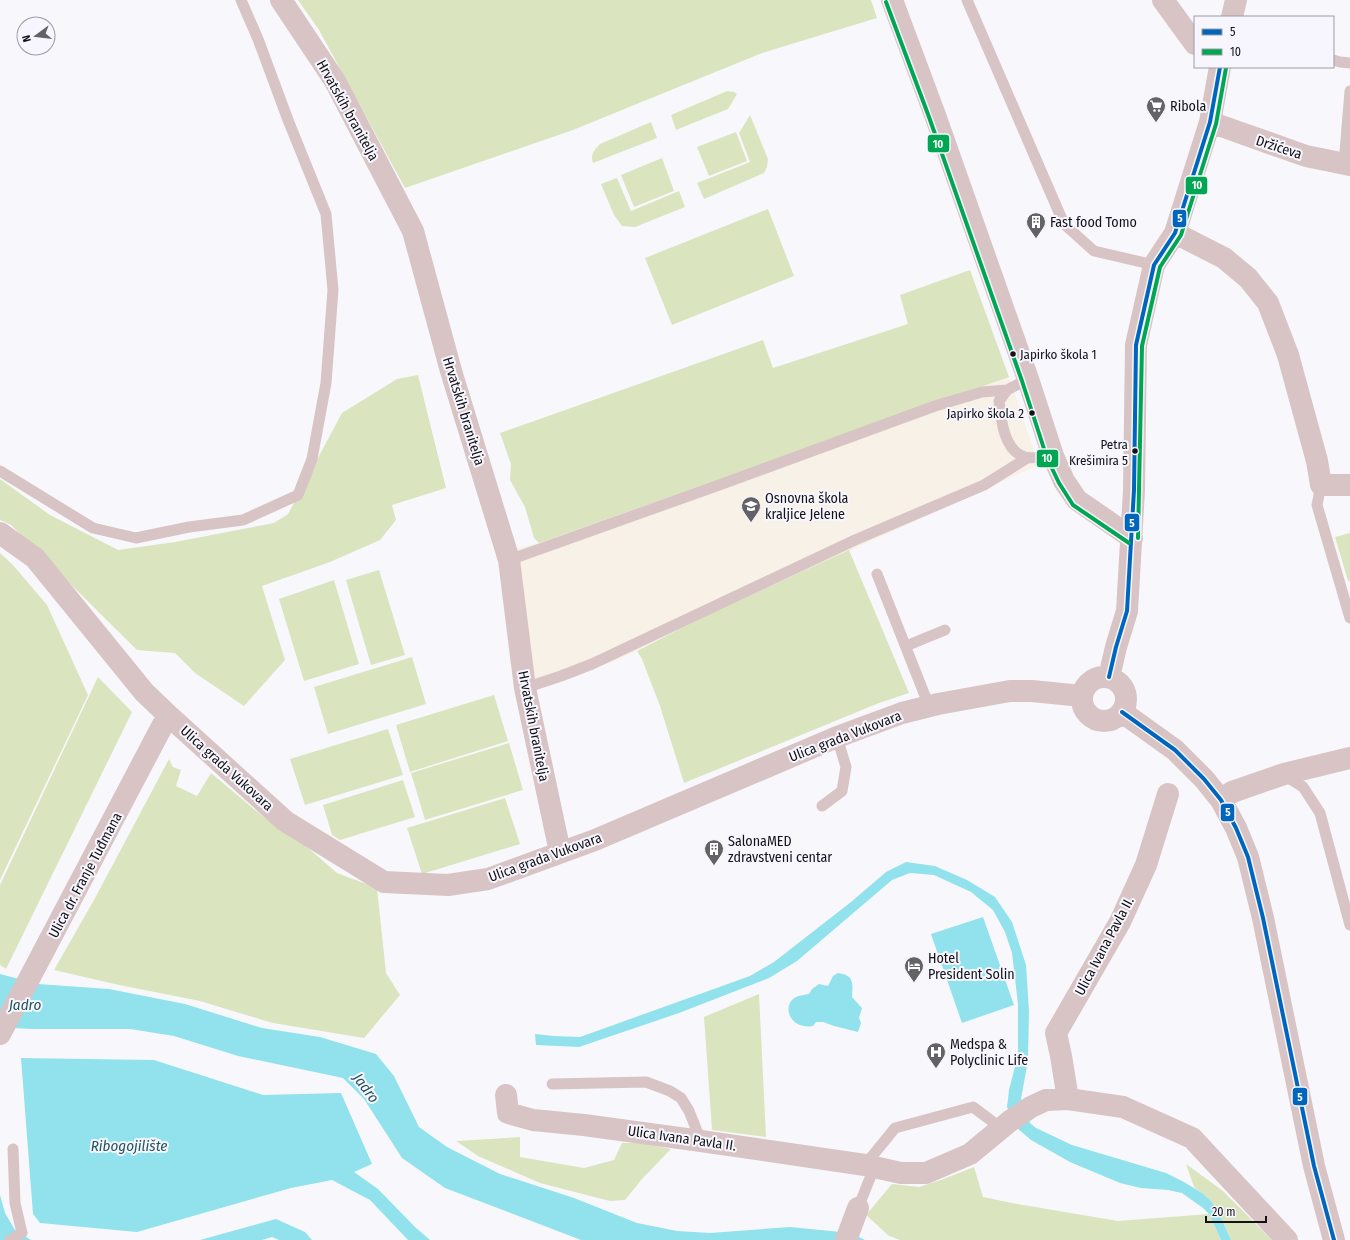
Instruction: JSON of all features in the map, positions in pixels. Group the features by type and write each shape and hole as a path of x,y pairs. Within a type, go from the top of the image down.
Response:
{"street":[{"name":"Hrvatskih branitelja","path":"281,0 335,81 413,232 451,371 509,560 525,688 560,852"},
{"path":"892,0 935,115 1028,379 1053,456 1064,481 1077,500 1132,538"},
{"path":"1163,0 1194,43"},
{"path":"1232,16 1236,0"},
{"path":"1109,677 1127,611 1134,490 1136,345 1154,265 1175,233 1210,122 1216,70"},
{"name":"Držićeva","path":"1210,122 1306,156 1347,165"},
{"path":"1175,233 1224,258 1248,278 1268,303 1295,376 1317,462 1321,485 1350,485"},
{"name":"Ulica grada Vukovara","path":"0,533 34,558 144,692 168,715 285,821 384,882 448,885 488,879 530,865 560,852 595,840 837,737 902,713 978,696 1010,691 1054,692 1082,696"},
{"path":"1109,677 1116,680 1125,691 1125,706 1122,712 1110,720 1096,720 1085,710 1082,703 1084,689 1088,683 1094,679 1109,677"},
{"path":"1122,712 1175,750 1204,779 1221,800 1236,828 1250,864 1314,1166 1334,1240"},
{"name":"Ulica dr. Franje Tuđmana","path":"0,1034 168,715"},
{"path":"1221,800 1232,792 1284,774 1350,758"},
{"name":"Ulica Ivana Pavla II.","path":"1068,1099 1056,1032 1120,922 1146,865 1168,794"},
{"name":"Ulica Ivana Pavla II.","path":"506,1095 508,1113 533,1120 584,1125 701,1141 869,1166 901,1173 926,1173 970,1154 1006,1124 1032,1107 1046,1100 1068,1099 1124,1107 1192,1138 1288,1240"},
{"path":"848,1235 858,1208"}],"lane":[{"path":"0,471 93,528 136,538 189,527 243,520 298,495 312,459 326,383 333,290 326,214 288,120 258,39 241,0"},
{"path":"967,0 1064,224 1094,251 1154,265"},
{"path":"1334,60 1350,63"},
{"path":"1347,165 1350,91"},
{"path":"509,560 935,406 982,392 1007,390 1028,379"},
{"path":"1007,390 999,401 1002,424 1011,447 1016,453 1027,458"},
{"path":"525,688 592,664 855,540 984,485 1027,458 1053,456"},
{"path":"1321,485 1317,505 1350,618"},
{"path":"877,574 929,706"},
{"path":"906,646 945,630"},
{"path":"822,806 842,791 846,767 837,737"},
{"path":"1284,774 1303,787 1320,813 1350,925"},
{"path":"552,1084 646,1082 670,1091 681,1098 689,1111 701,1141"},
{"path":"858,1208 869,1166 895,1128 973,1108 1006,1124"},
{"path":"10,1240 22,1233 15,1203 13,1149"}],"shaded area":[{"name":"Osnovna škola kraljice Jelene","path":"1009,377 1039,465 699,619 616,661 535,688 513,549 539,543"}],"green space":[{"path":"298,0 871,0 877,18 762,53 573,130 405,188 319,30"},
{"path":"727,91 737,94 728,109 676,130 671,115"},
{"path":"750,115 768,159 767,167 764,173 704,199 697,183 750,162 739,133"},
{"path":"651,122 657,138 593,163 593,153 600,144"},
{"path":"736,132 747,161 709,176 697,147"},
{"path":"662,158 674,191 634,207 621,175"},
{"path":"617,178 631,211 679,191 685,207 635,227 622,226 614,215 601,184"},
{"path":"768,209 794,276 672,325 645,258"},
{"path":"970,270 1009,377 539,543 534,538 525,507 510,480 511,464 500,433 763,340 773,368 908,324 900,295"},
{"path":"418,375 446,488 392,505 396,520 380,540 330,562 262,586 285,660 244,706 195,673 175,653 137,650 11,525 0,520 0,479 50,515 118,550 175,542 274,523 288,514 342,413 397,379"},
{"path":"1350,533 1350,581 1348,581 1335,537"},
{"path":"849,550 909,693 879,703 684,783 660,706 642,659 637,651 699,619"},
{"path":"0,553 13,565 47,605 88,695 0,880"},
{"path":"379,570 405,655 371,665 346,580"},
{"path":"334,580 359,664 304,681 279,599"},
{"path":"412,657 426,704 328,734 314,687"},
{"path":"98,677 132,712 6,969 0,965 0,885"},
{"path":"494,695 508,741 410,772 396,725"},
{"path":"388,729 403,775 305,805 290,759"},
{"path":"509,743 523,790 425,820 411,773"},
{"path":"169,759 173,767 181,770 176,786 197,796 211,773 260,814 308,848 337,873 377,888 386,973 400,995 364,1038 273,1023 200,1001 54,970 94,900"},
{"path":"403,780 415,817 340,840 332,835 323,805"},
{"path":"505,798 520,844 422,874 407,828"},
{"path":"759,994 766,1137 712,1130 704,1017"},
{"path":"520,1137 520,1157 584,1168 614,1160 622,1143 640,1143 671,1149 642,1179 625,1200 610,1201 540,1183 478,1156 456,1141"},
{"path":"1186,1164 1223,1191 1272,1240 1231,1240 1219,1213 1211,1201 1194,1187"},
{"path":"974,1167 983,1197 1118,1221 1209,1214 1221,1240 900,1240 889,1236 866,1215 892,1184 919,1187"}],"water":[{"path":"906,862 935,866 967,880 995,897 1012,922 1026,965 1029,1011 1028,1060 1021,1099 1030,1123 1036,1128 1072,1145 1166,1173 1184,1182 1202,1193 1211,1201 1219,1213 1231,1240 1221,1240 1209,1214 1182,1193 1168,1190 1141,1188 1120,1183 1070,1162 1031,1140 1017,1128 1007,1107 1009,1090 1018,1055 1018,1004 1012,953 1005,932 993,910 971,892 934,875 910,873 892,880 797,961 769,978 679,1013 579,1047 536,1045 535,1034 580,1037 750,976 774,962 851,902 886,872"},
{"path":"983,917 1014,1005 962,1023 931,934"},
{"path":"838,973 850,978 852,984 852,997 862,1008 859,1018 861,1023 858,1032 823,1022 816,1022 813,1026 804,1026 798,1024 790,1017 788,1009 790,1002 793,999 798,996 809,994 812,989 819,984 828,986 833,976"},
{"name":"Jadro","path":"0,974 38,984 109,989 185,1004 262,1028 320,1037 376,1054 394,1076 419,1127 447,1147 500,1174 574,1198 637,1223 677,1231 710,1233 790,1227 841,1232 865,1240 581,1240 445,1188 402,1158 364,1099 343,1078 238,1056 174,1036 130,1029 12,1028 0,1023"},
{"name":"Ribogojilište","path":"21,1058 154,1060 263,1095 341,1093 372,1164 354,1172 378,1189 415,1227 430,1240 408,1240 370,1200 332,1180 291,1188 137,1232 40,1223 33,1214"},
{"path":"0,1195 5,1213 15,1230 31,1240 0,1240"},
{"path":"276,1219 305,1232 312,1240 279,1240 272,1237 262,1240 200,1240"}],"transit line":[{"name":"10","path":"886,2 929,117 1022,381 1047,458 1059,483 1073,505 1129,543"},
{"name":"5","path":"1109,677 1127,611 1134,490 1136,345 1154,265 1175,233 1210,122 1220,68"},
{"name":"10","path":"1138,538 1142,346 1160,267 1181,235 1216,124 1226,68"},
{"name":"5","path":"1122,712 1175,750 1204,779 1221,800 1236,828 1248,857 1263,918 1314,1166 1334,1240"}],"place":[{"name":"Ribola","path":"1156,123"},
{"name":"Fast food Tomo","path":"1036,239"},
{"name":"Japirko škola 1","path":"1013,354"},
{"name":"Japirko škola 2","path":"1032,413"},
{"name":"Petra Krešimira 5","path":"1135,451"},
{"name":"Osnovna škola kraljice Jelene","path":"751,523"},
{"name":"SalonaMED zdravstveni centar","path":"714,866"},
{"name":"Hotel President Solin","path":"914,983"},
{"name":"Medspa & Polyclinic Life","path":"936,1069"}]}
